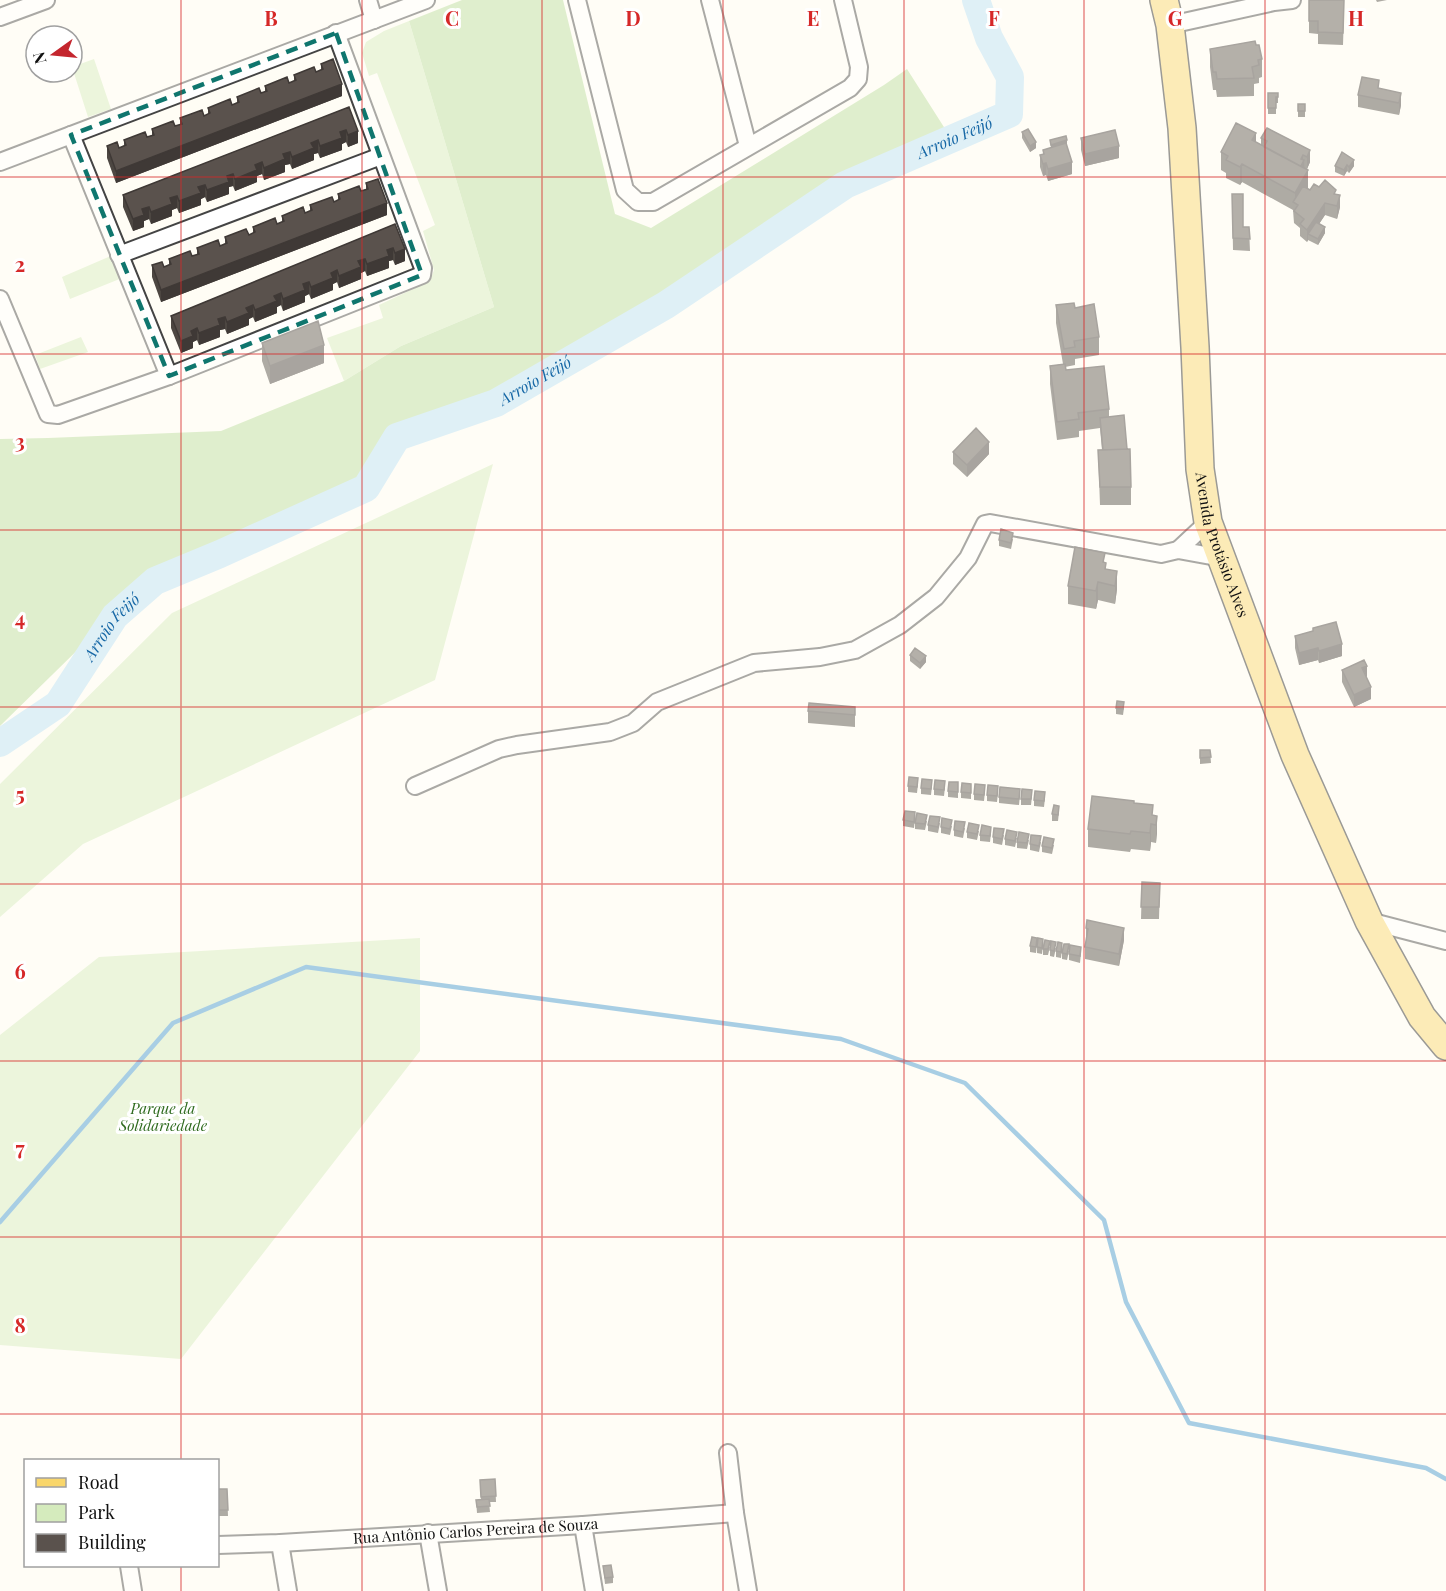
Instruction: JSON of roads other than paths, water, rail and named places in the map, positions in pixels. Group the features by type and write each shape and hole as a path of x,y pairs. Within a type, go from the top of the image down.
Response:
{"main road":[{"name":"Avenida Protásio Alves","path":"1167,13 1182,128 1200,469 1209,522 1295,755 1369,921 1422,1017 1446,1046"}],"street":[{"path":"0,18 46,0"},
{"path":"368,0 374,20"},
{"path":"0,162 426,0"},
{"path":"577,0 624,190 638,202 653,202 850,88 858,79 859,67 843,0"},
{"path":"710,0 748,146"},
{"path":"1167,13 1292,0"},
{"path":"0,299 48,414 58,415 169,376 422,274 423,268 336,33"},
{"path":"71,135 169,376"},
{"path":"119,255 381,156"},
{"path":"1178,550 1209,522"},
{"path":"415,786 500,749 610,732 633,723 657,702 754,663 820,657 855,650 900,625 936,597 968,558 985,524 990,523 1161,554 1178,550 1222,558"},
{"path":"1369,921 1446,940"},
{"path":"728,1453 748,1591"},
{"name":"Rua Antônio Carlos Pereira de Souza","path":"219,1545 583,1525 735,1513"},
{"path":"583,1525 594,1591"},
{"path":"428,1533 438,1591"},
{"path":"280,1543 288,1591"},
{"path":"129,1567 133,1591"}],"waterway":[{"name":"Arroio Feijó","path":"0,743 58,704 115,616 155,581 366,488 397,437 496,403 666,305 845,185 1009,114 1010,77 989,38 976,0"},
{"path":"0,1222 173,1023 306,967 841,1039 965,1083 1104,1220 1126,1302 1189,1423 1426,1468 1446,1479"}],"park label":[{"name":"Parque da Solidariedade","path":"163,1118"}]}
